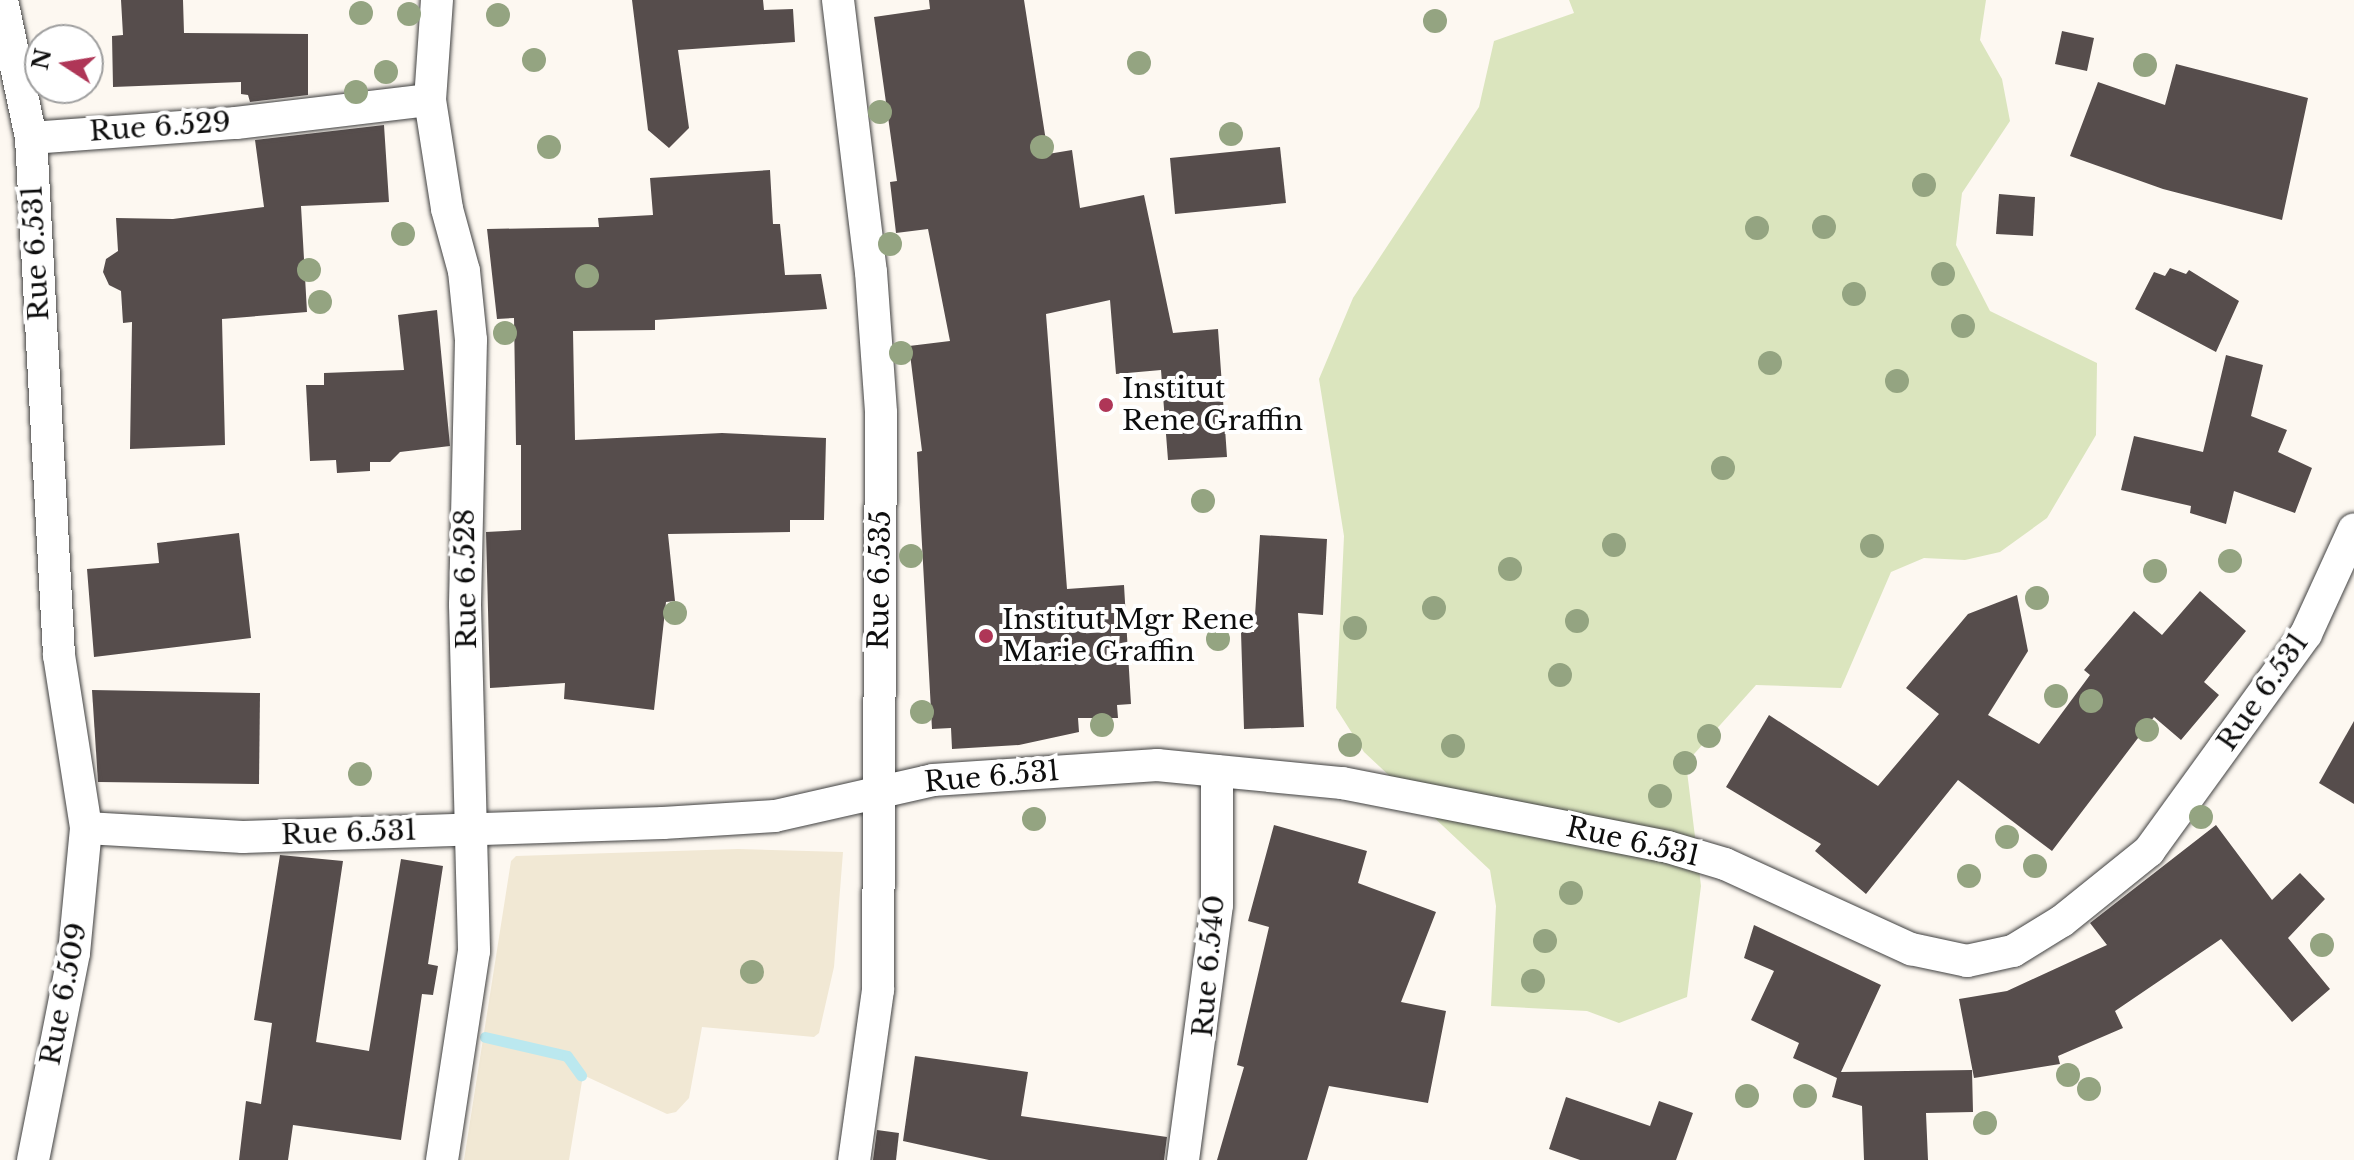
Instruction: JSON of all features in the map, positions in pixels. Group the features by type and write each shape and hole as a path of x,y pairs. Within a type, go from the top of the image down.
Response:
{"street":[{"path":"2,0 31,138"},
{"name":"Rue 6.528","path":"437,0 430,100 447,209 464,271 471,340 465,521 474,951 442,1160"},
{"name":"Rue 6.535","path":"838,0 871,272 881,413 878,990 854,1160"},
{"name":"Rue 6.529","path":"31,138 236,123 430,100"},
{"name":"Rue 6.531","path":"31,138 59,655 86,828 243,837 775,816 933,780 1157,765 1342,783 1668,847 1725,864 1911,949 1967,961 2013,951 2062,921 2149,851 2306,634 2354,529"},
{"name":"Rue 6.540","path":"1183,1160 1217,905 1217,771"},
{"name":"Rue 6.509","path":"33,1160 74,953 86,828"}],"shaded area":[{"path":"738,849 843,852 834,967 819,1033 814,1037 702,1027 689,1098 676,1112 667,1114 583,1075 569,1160 464,1160 511,861 516,856"}],"green space":[{"path":"1569,0 1986,0 1980,40 2002,79 2010,121 1962,193 1956,245 1990,311 2097,363 2096,435 2047,518 2000,552 1965,560 1924,558 1891,572 1841,688 1756,685 1686,763 1701,886 1687,997 1619,1023 1587,1011 1491,1006 1496,906 1490,870 1364,752 1336,708 1344,536 1319,379 1353,298 1479,107 1494,41 1574,13"}],"building":[{"path":"121,0 183,0 184,33 308,34 308,95 250,102 248,95 241,94 241,82 113,87 112,36 123,35"},
{"path":"632,0 763,0 764,10 793,9 795,42 678,50 689,128 669,148 648,130"},
{"path":"929,0 1024,0 1048,154 1072,150 1080,208 1144,195 1173,333 1218,329 1227,457 1168,460 1161,370 1116,374 1110,300 1046,314 1067,589 1124,585 1131,704 1117,705 1118,718 1078,718 1079,732 1019,745 952,749 951,728 932,729 917,452 922,451 909,346 950,341 928,229 896,233 890,182 897,181 874,17 930,9"},
{"path":"2062,31 2094,38 2087,71 2055,64"},
{"path":"2176,64 2308,98 2282,220 2163,189 2070,156 2098,82 2165,105"},
{"path":"384,125 389,202 301,206 307,312 222,319 225,445 130,449 132,322 123,323 121,291 109,285 103,272 106,259 118,251 116,218 173,219 264,207 255,140"},
{"path":"1280,147 1286,203 1175,214 1170,158"},
{"path":"770,170 773,224 780,224 785,275 821,274 827,309 655,320 655,330 573,331 575,440 722,433 826,438 824,520 790,520 790,532 668,534 675,601 666,602 654,710 564,699 565,683 490,688 486,532 521,530 521,445 516,445 514,318 497,319 487,229 599,227 598,218 653,215 650,178"},
{"path":"1999,194 2035,197 2033,236 1996,234"},
{"path":"2170,268 2186,274 2189,270 2239,301 2216,352 2135,309 2154,272 2165,276"},
{"path":"437,310 450,446 400,452 390,462 370,462 370,471 337,473 336,460 310,461 306,385 324,385 324,373 404,370 398,315"},
{"path":"2226,355 2263,365 2251,416 2287,430 2278,452 2312,468 2295,513 2234,491 2226,524 2190,513 2191,506 2121,490 2134,436 2203,452"},
{"path":"239,533 251,638 94,657 87,569 159,563 157,543"},
{"path":"1260,535 1327,539 1323,615 1298,613 1304,727 1244,729 1241,632 1254,632"},
{"path":"2200,591 2246,631 2204,682 2219,695 2181,740 2154,717 2052,851 1958,780 1866,894 1815,851 1821,844 1726,787 1769,715 1878,786 1939,714 1906,688 1968,614 2017,595 2028,651 1988,715 2039,744 2090,675 2084,670 2134,611 2162,635"},
{"path":"92,690 260,693 259,784 98,782"},
{"path":"2354,721 2354,804 2319,783"},
{"path":"1274,825 1367,851 1358,883 1436,912 1401,1002 1446,1011 1428,1103 1329,1086 1307,1160 1217,1160 1244,1067 1237,1065 1269,927 1248,921"},
{"path":"2216,825 2272,900 2300,873 2325,899 2288,938 2330,989 2292,1022 2221,939 2115,1011 2123,1028 2058,1056 2060,1064 1974,1078 1959,999 2007,991 2107,945 2090,923"},
{"path":"280,855 343,861 316,1042 369,1051 401,859 443,866 428,964 438,966 433,995 422,994 401,1140 293,1125 288,1160 239,1160 246,1101 261,1104 272,1023 254,1020"},
{"path":"1754,925 1881,985 1841,1072 1972,1070 1973,1112 1926,1113 1928,1160 1864,1160 1862,1106 1832,1097 1837,1078 1793,1058 1799,1043 1751,1020 1774,971 1744,958"},
{"path":"915,1056 1028,1072 1021,1116 1167,1137 1164,1160 989,1160 903,1141"},
{"path":"1566,1097 1650,1126 1659,1101 1693,1113 1676,1160 1580,1160 1549,1149"},
{"path":"877,1130 899,1133 896,1160 873,1160"}],"waterway":[{"path":"485,1037 567,1056 581,1075"}],"place":[{"name":"Institut Rene Graffin","path":"1106,405"},
{"name":"Institut Mgr Rene Marie Graffin","path":"986,636"}]}
